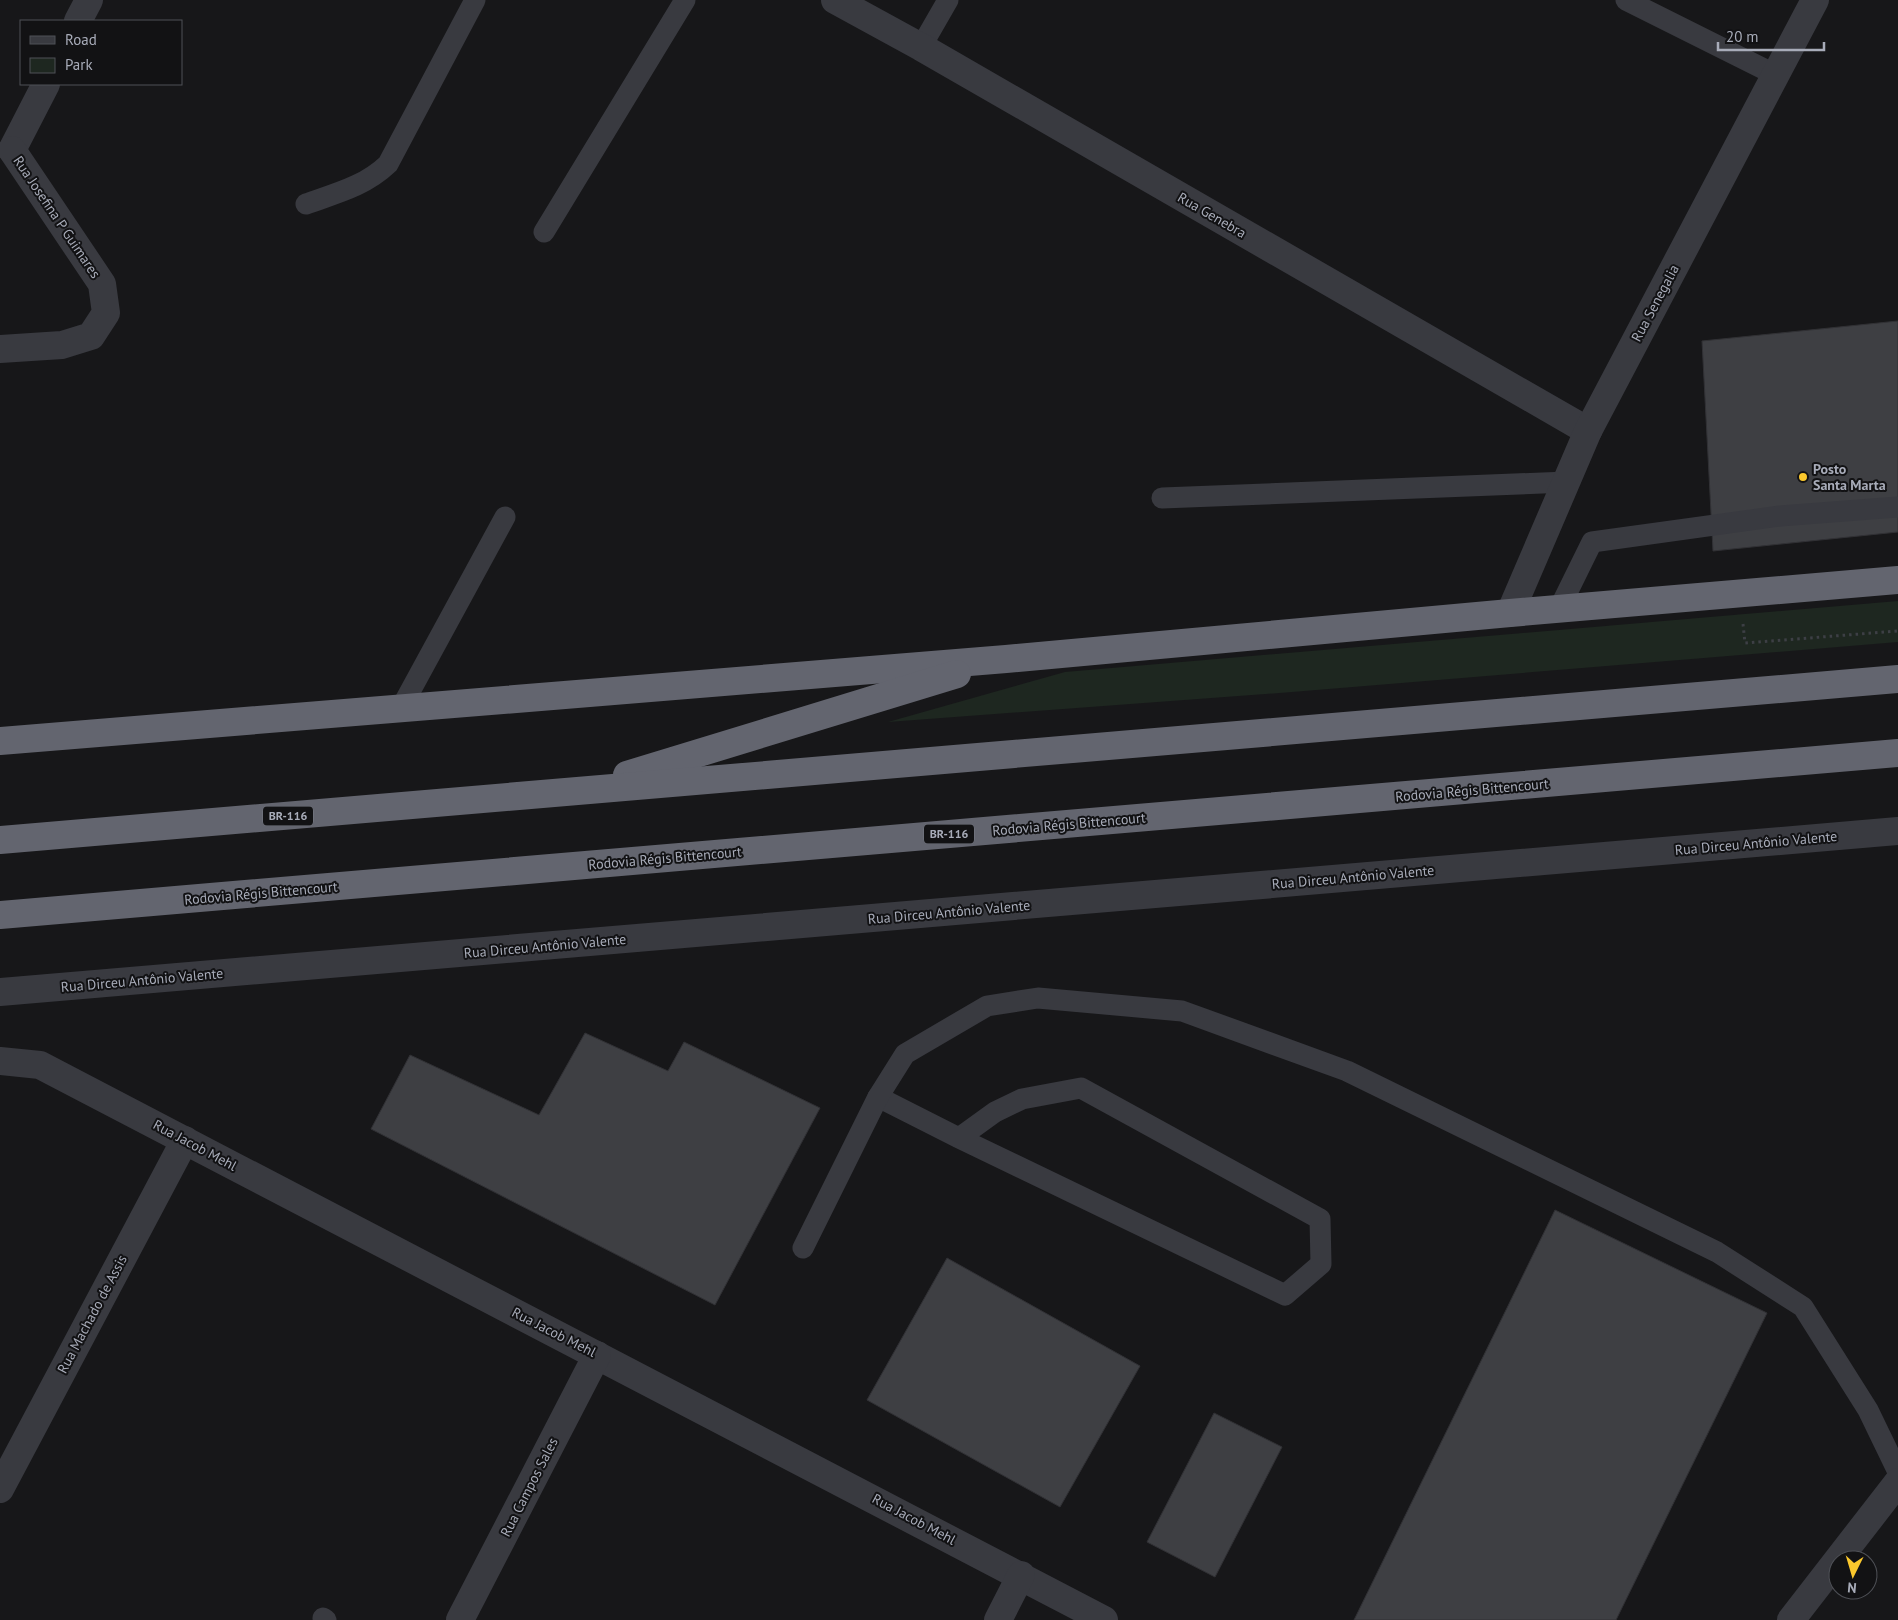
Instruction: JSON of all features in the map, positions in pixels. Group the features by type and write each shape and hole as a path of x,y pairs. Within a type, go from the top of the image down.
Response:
{"highway":[{"path":"0,741 1006,659 1898,580"},
{"path":"575,791 1006,659"},
{"name":"BR-116","path":"0,840 1898,679"},
{"name":"Rodovia Régis Bittencourt","path":"0,915 1898,753"}],"street":[{"path":"78,20 88,0"},
{"name":"Rua Genebra","path":"835,0 1588,431"},
{"name":"Rua Senegalia","path":"1510,613 1588,431 1815,0"},
{"path":"6,150 45,85"},
{"name":"Rua Josefina P Guimares","path":"0,349 62,345 91,336 106,313 102,284 6,150"},
{"name":"Rua Dirceu Antônio Valente","path":"0,992 1898,831"},
{"name":"Rua Jacob Mehl","path":"0,1061 40,1064 1104,1620"},
{"name":"Rua Machado de Assis","path":"0,1489 185,1140"},
{"name":"Rua Campos Sales","path":"460,1620 597,1355"},
{"path":"1791,1620 1898,1482"},
{"path":"998,1620 1021,1575"}],"lane":[{"path":"306,204 359,186 375,177 388,164 474,0"},
{"path":"544,232 685,0"},
{"path":"920,47 948,0"},
{"path":"1626,0 1776,74"},
{"path":"1162,498 1567,482"},
{"path":"1560,609 1592,542 1780,516 1898,507"},
{"path":"401,708 505,517"},
{"path":"803,1248 878,1097 905,1054 987,1006 1038,998 1182,1011 1347,1071 1716,1252 1803,1307 1868,1410 1898,1472"},
{"path":"878,1097 959,1138 1284,1295 1321,1264 1320,1220 1081,1088 1022,1099 995,1112 959,1138"}],"path":[{"path":"1740,594 1745,643 1898,631"}],"green space":[{"path":"1898,601 1898,642 1292,692 888,722 1065,672"}],"building":[{"path":"1898,321 1898,532 1713,551 1702,341"},
{"path":"585,1033 668,1071 684,1042 820,1108 715,1305 371,1129 410,1055 539,1115"},
{"path":"1555,1210 1767,1313 1616,1620 1354,1620"},
{"path":"947,1258 1140,1366 1060,1507 867,1400"},
{"path":"1214,1413 1282,1447 1215,1577 1147,1542"}],"place":[{"name":"Posto Santa Marta","path":"1803,477"}]}
